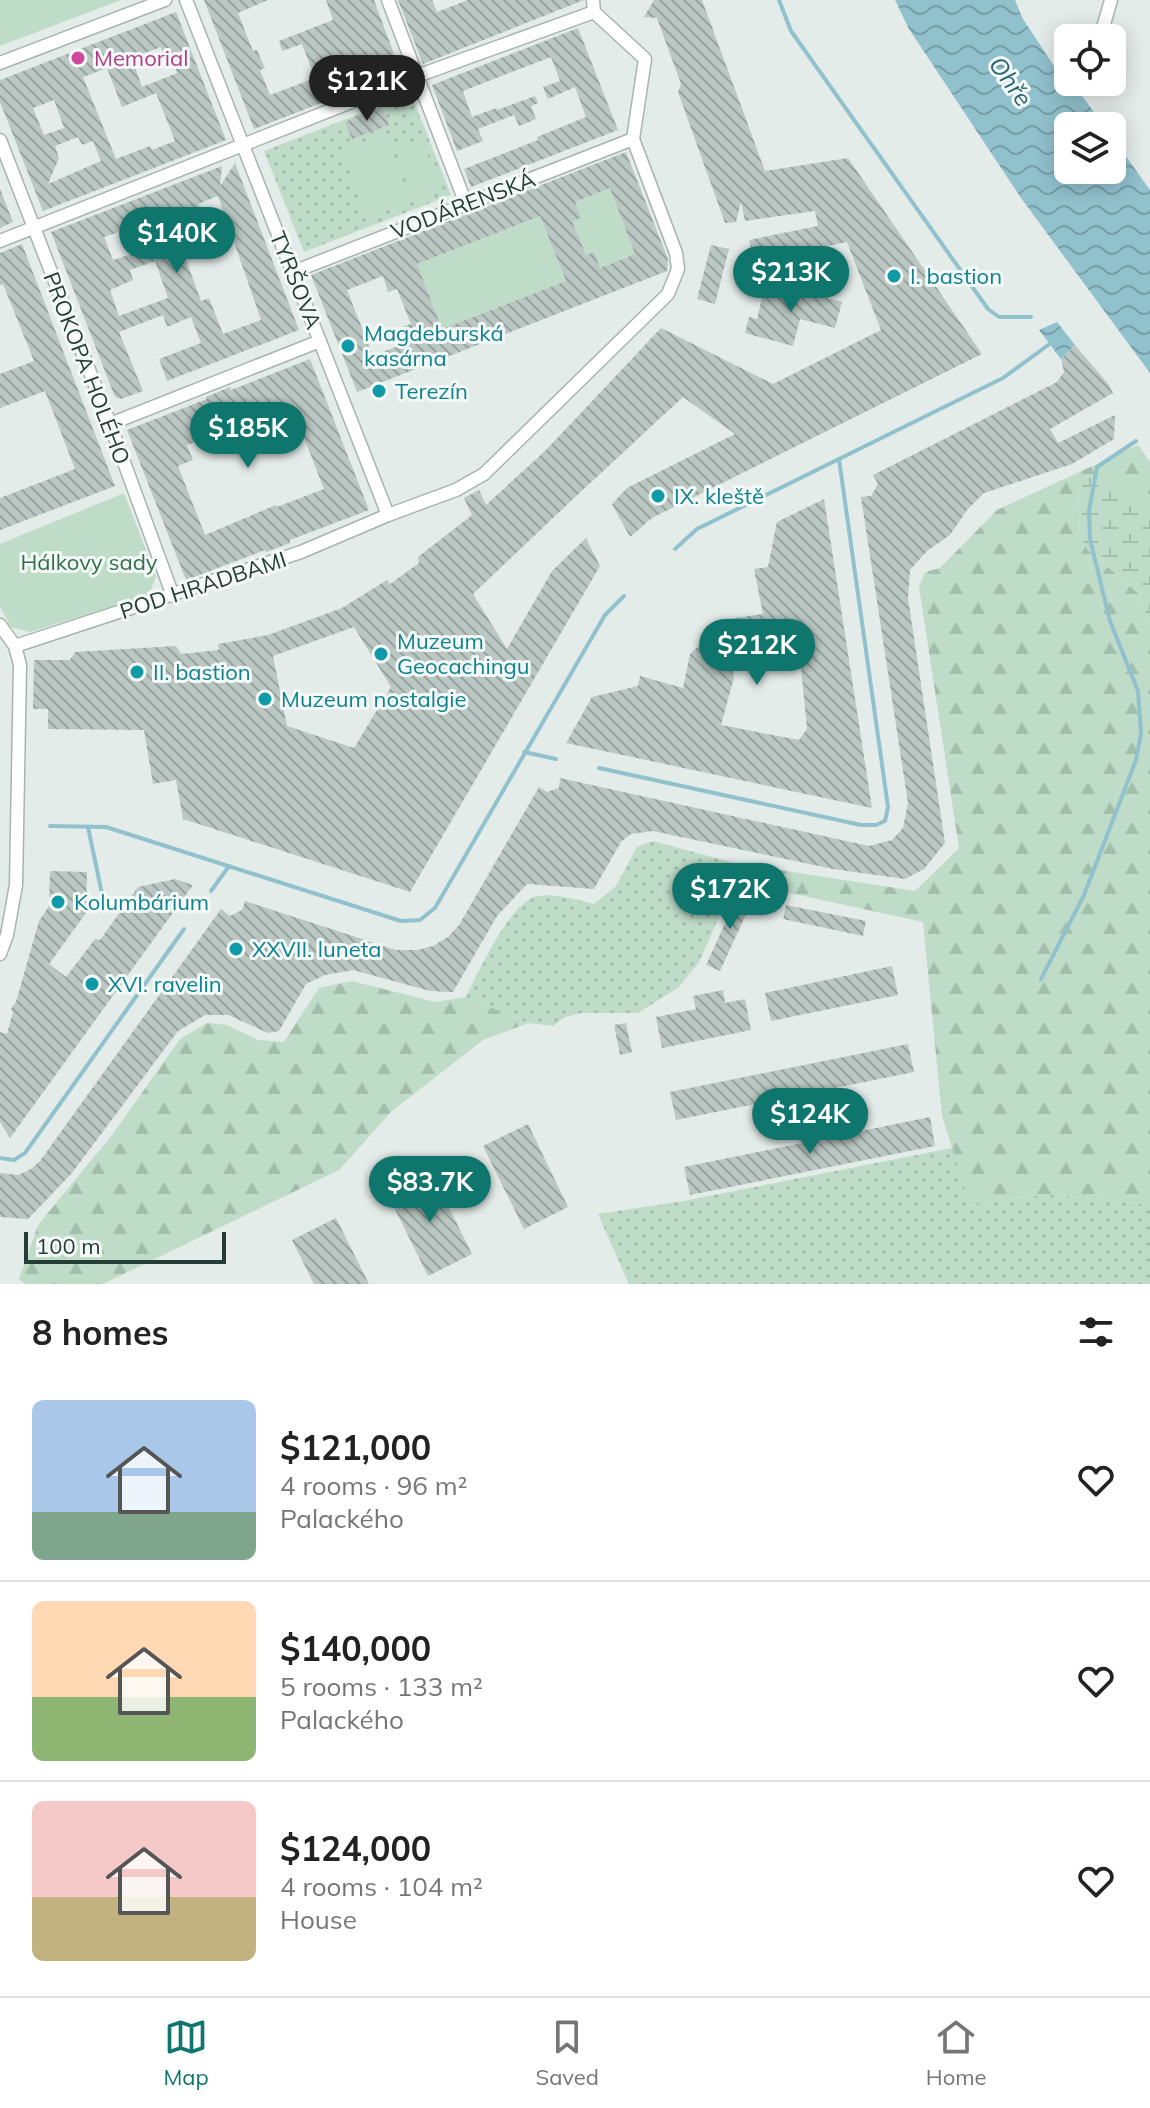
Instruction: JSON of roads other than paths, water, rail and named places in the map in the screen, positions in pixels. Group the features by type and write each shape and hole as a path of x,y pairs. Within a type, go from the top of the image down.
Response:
{"street":[{"path":"0,63 165,0"},
{"name":"TYRŠOVA","path":"186,0 388,515"},
{"path":"388,0 466,204"},
{"path":"1104,24 1111,0"},
{"path":"0,241 594,6 645,59 633,139"},
{"name":"VODÁRENSKÁ","path":"293,272 633,139"},
{"name":"POD HRADBAMI","path":"15,646 301,552 456,490 484,474 668,294 678,269 676,253 633,139"},
{"name":"PROKOPA HOLÉHO","path":"0,140 173,596"},
{"path":"110,424 320,341"},
{"path":"0,625 15,646 20,665 16,885 7,935 0,954"}],"water":[{"name":"Ohře","path":"895,0 1015,0 1023,19 1054,66 1054,96 1082,96 1094,112 1054,112 1054,184 1126,184 1126,157 1150,190 1150,373 1021,198 909,29"},
{"path":"1057,322 1075,345 1061,359 1039,330"}],"waterway":[{"path":"779,0 791,31 988,309 999,317 1031,317"},
{"path":"675,549 697,529 1003,378 1051,343"},
{"path":"1041,979 1084,895 1136,760 1141,733 1138,691 1110,621 1090,539 1089,511 1097,467 1136,441"},
{"path":"599,768 861,825 876,825 885,821 888,807 839,459"},
{"path":"50,826 106,827 401,921 420,920 435,908 605,615 624,596"},
{"path":"524,752 556,759"},
{"path":"88,827 102,894"},
{"path":"211,891 229,866"},
{"path":"0,1158 14,1160 25,1153 184,929"}],"place":[{"name":"Memorial","path":"78,58"},
{"name":"I. bastion","path":"894,276"},
{"name":"Magdeburská kasárna","path":"348,346"},
{"name":"Terezín","path":"379,391"},
{"name":"IX. kleště","path":"658,496"},
{"name":"Muzeum Geocachingu","path":"381,654"},
{"name":"II. bastion","path":"137,672"},
{"name":"Muzeum nostalgie","path":"265,699"},
{"name":"Kolumbárium","path":"58,902"},
{"name":"XXVII. luneta","path":"236,949"},
{"name":"XVI. ravelin","path":"92,984"}],"park label":[{"name":"Hálkovy sady","path":"89,562"}]}
